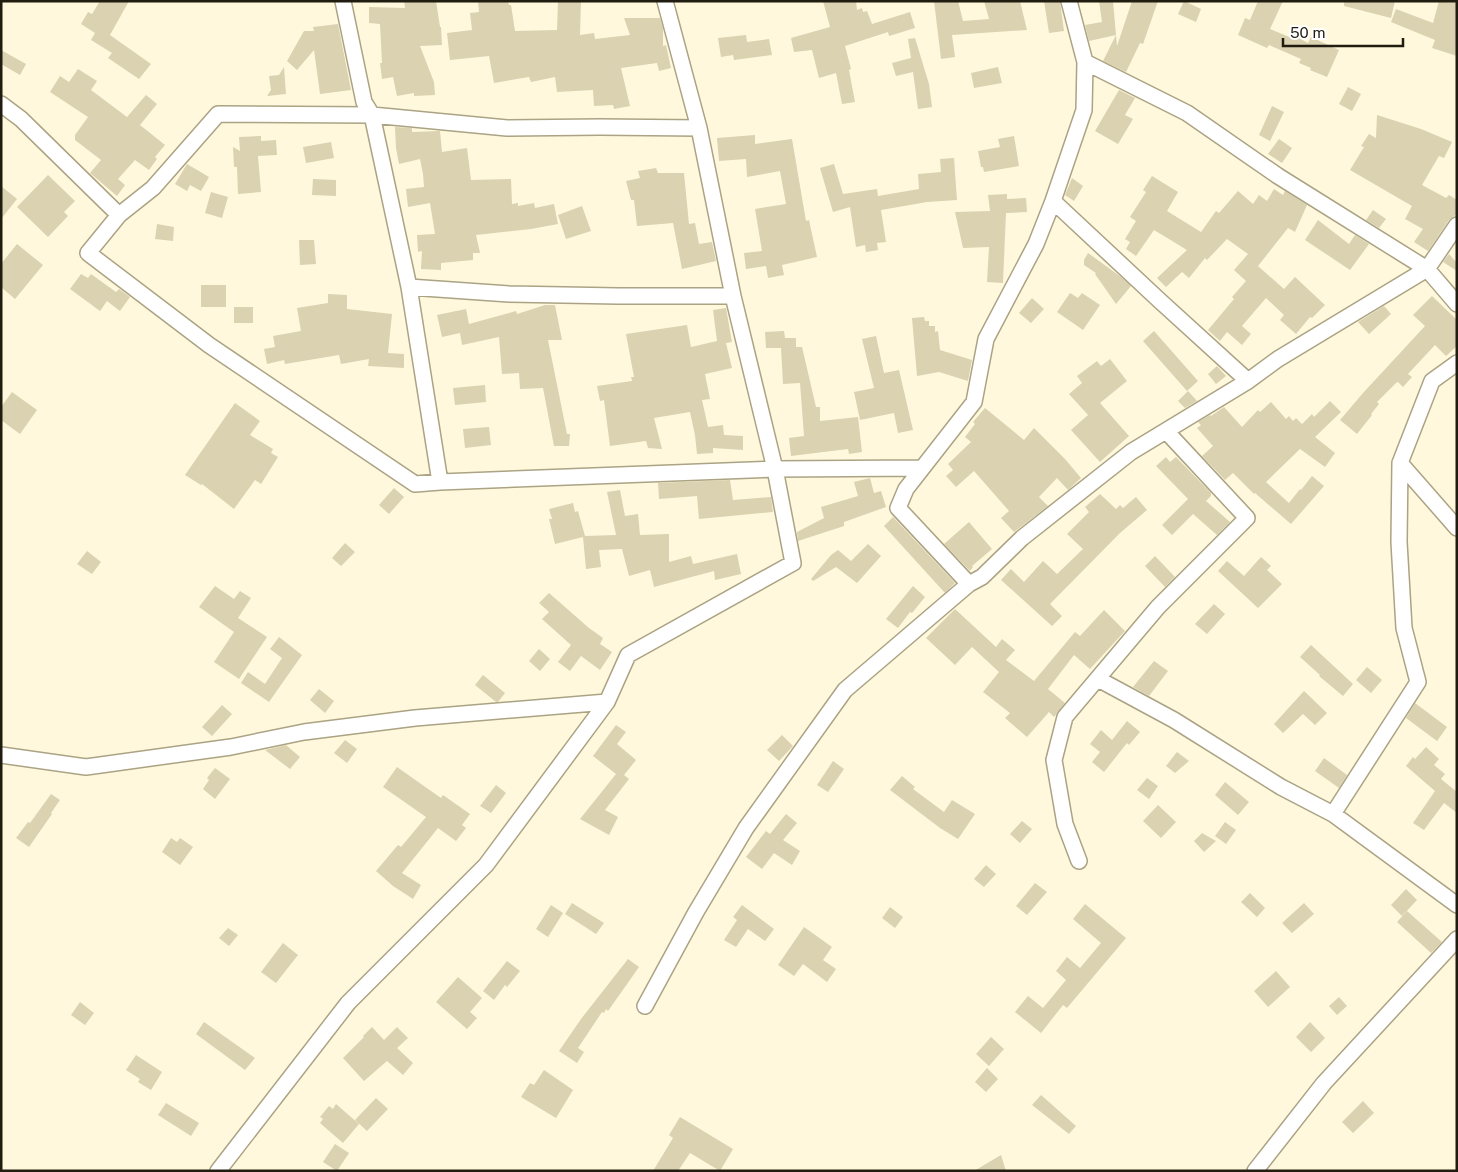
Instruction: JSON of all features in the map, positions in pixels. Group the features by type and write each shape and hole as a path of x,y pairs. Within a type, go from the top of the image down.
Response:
{"street":[{"path":"343,1 364,102 372,115 409,287 440,482"},
{"path":"218,1171 348,1003 486,865 607,702 628,655 793,564 774,469 733,296 699,128 666,1"},
{"path":"969,584 898,508 906,489 974,402 986,339 1036,244 1084,110 1085,62 1069,1"},
{"path":"1085,62 1187,113 1278,176 1427,269 1457,304"},
{"path":"1,104 21,119 119,215"},
{"path":"699,128 507,128 372,115 218,114 153,188 119,215 88,253 209,345 415,484 774,469 922,468"},
{"path":"1053,200 1158,300 1248,381"},
{"path":"645,1006 696,912 746,828 845,690 969,584 982,577 1022,538 1131,452 1248,381 1278,359 1427,269 1457,225"},
{"path":"409,287 509,294 733,296"},
{"path":"1332,814 1418,682 1404,628 1399,542 1400,463 1432,381 1457,363"},
{"path":"1079,861 1065,824 1054,760 1065,717 1158,606 1247,518 1166,431"},
{"path":"1400,463 1457,528"},
{"path":"1098,678 1174,720 1281,787 1332,814 1457,905"},
{"path":"1,754 86,767 231,747 304,732 406,719 607,702"},
{"path":"1255,1171 1324,1083 1457,939"}],"building":[{"path":"100,1 129,1 110,35 151,64 139,79 108,58 112,53 91,40 95,33 81,24 88,12 92,14"},
{"path":"404,1 436,1 442,45 420,46 434,82 435,95 414,96 414,93 397,96 393,77 382,79 380,24 369,23 369,7 405,8"},
{"path":"478,1 508,1 509,5 511,5 515,31 557,30 558,1 581,1 580,35 594,33 595,39 630,35 624,18 660,18 663,28 663,46 666,45 671,68 659,71 657,63 621,68 630,106 614,109 613,105 594,106 593,90 557,92 555,77 531,82 529,77 494,83 489,56 450,60 447,33 472,30 470,13 479,12"},
{"path":"823,1 856,1 857,10 862,8 863,12 867,11 872,24 910,12 915,28 889,36 888,32 845,46 851,69 849,70 855,102 842,104 836,73 819,78 812,50 794,52 791,38 830,27"},
{"path":"934,1 958,1 963,21 989,19 984,1 1020,1 1027,30 952,35 955,57 941,59"},
{"path":"1044,1 1060,1 1064,31 1049,33"},
{"path":"1099,1 1113,1 1117,46 1132,1 1158,1 1143,44 1140,43 1126,72 1103,61 1116,35 1089,41 1085,25 1102,22"},
{"path":"1184,1 1201,9 1196,22 1178,14"},
{"path":"1258,1 1283,1 1270,29 1294,39 1295,36 1308,43 1311,37 1339,50 1327,77 1299,63 1301,59 1269,45 1267,48 1238,35 1245,18 1250,20"},
{"path":"1344,1 1395,1 1391,18 1344,6"},
{"path":"1439,1 1457,1 1457,56 1432,48 1435,40 1391,22 1396,9 1433,23"},
{"path":"338,24 351,90 320,94 314,50 297,70 287,61 304,31 314,31 313,27"},
{"path":"746,35 747,42 769,39 772,55 734,60 733,55 721,57 718,38"},
{"path":"915,38 929,84 932,107 918,109 913,72 896,76 892,63 911,58 908,39"},
{"path":"1,50 26,64 20,75 1,64"},
{"path":"284,67 286,94 267,96 271,90 269,76 279,75"},
{"path":"998,67 1002,83 974,88 971,73"},
{"path":"78,69 97,81 91,90 127,117 146,95 157,104 140,125 165,145 155,157 157,159 149,170 135,160 118,179 125,185 117,196 90,173 101,160 75,140 75,135 88,117 50,92 60,76 69,82"},
{"path":"1348,87 1361,94 1352,111 1339,104"},
{"path":"1119,90 1135,98 1125,115 1133,119 1118,144 1095,131"},
{"path":"1272,106 1284,112 1270,141 1259,135"},
{"path":"1377,115 1421,129 1452,142 1444,158 1439,156 1422,185 1446,198 1449,195 1457,200 1457,214 1449,220 1428,251 1414,242 1423,229 1405,219 1412,206 1350,170 1364,147 1361,146 1369,134 1376,138"},
{"path":"395,127 412,128 412,132 440,131 442,152 467,148 471,180 511,179 512,204 518,203 518,206 534,203 535,208 554,204 558,224 476,235 480,253 473,253 473,260 441,263 441,270 421,269 422,251 418,252 417,235 435,234 430,203 408,207 406,189 424,187 423,174 420,159 399,164"},
{"path":"755,135 755,144 792,139 806,221 809,220 817,257 782,265 784,275 768,278 766,266 746,269 744,253 762,251 755,209 786,204 780,171 747,177 746,159 719,161 717,138"},
{"path":"261,136 261,141 276,140 277,155 258,156 261,192 238,194 237,167 234,167 233,147 240,151 239,137"},
{"path":"1014,136 1019,166 984,172 983,167 981,167 978,151 1000,147 998,139"},
{"path":"1279,139 1292,148 1282,163 1268,154"},
{"path":"331,142 334,158 306,163 303,147"},
{"path":"954,158 957,200 927,202 881,210 886,242 877,243 878,250 866,252 865,245 856,247 850,207 833,212 820,168 834,164 843,194 877,189 878,196 919,189 918,174 941,172 940,159"},
{"path":"187,164 209,177 201,191 190,185 187,191 175,184"},
{"path":"656,168 658,173 684,173 689,224 695,223 699,244 712,242 716,261 682,269 673,223 637,226 634,200 631,200 626,181 640,178 638,171"},
{"path":"48,175 75,201 64,212 68,216 48,237 17,207"},
{"path":"1152,176 1178,192 1167,211 1201,232 1216,211 1219,213 1238,191 1253,204 1259,195 1267,201 1274,189 1283,195 1285,191 1307,205 1295,232 1288,228 1258,266 1284,289 1295,277 1325,305 1312,318 1310,317 1296,334 1280,320 1284,315 1266,298 1242,326 1251,334 1242,345 1227,332 1220,341 1208,330 1234,299 1232,297 1246,281 1234,270 1248,254 1227,239 1207,260 1205,258 1189,278 1182,272 1166,287 1157,278 1187,250 1154,230 1136,256 1126,249 1130,242 1125,239 1136,221 1130,217 1146,192 1143,190"},
{"path":"1072,178 1083,186 1074,201 1065,195"},
{"path":"313,179 336,180 336,196 312,195"},
{"path":"1,186 17,199 1,219"},
{"path":"211,192 228,197 222,218 205,213"},
{"path":"1007,194 1007,199 1026,198 1027,212 1006,213 1003,283 987,282 989,247 963,248 955,212 990,211 988,195"},
{"path":"582,206 591,231 566,239 558,215"},
{"path":"1373,210 1386,219 1379,228 1366,220"},
{"path":"1318,220 1349,244 1355,235 1369,244 1350,270 1305,240"},
{"path":"157,224 174,227 173,241 155,239"},
{"path":"299,240 314,240 316,264 300,265"},
{"path":"17,244 43,265 15,299 1,287 1,264"},
{"path":"1088,253 1131,286 1116,304 1096,273 1084,265 1084,260"},
{"path":"1449,254 1457,263 1457,271 1443,262"},
{"path":"81,274 88,278 91,274 116,292 119,289 130,297 120,311 107,301 100,311 70,289"},
{"path":"201,285 226,285 226,307 201,307"},
{"path":"1070,293 1078,298 1082,293 1100,305 1083,330 1057,312"},
{"path":"328,294 347,295 347,309 392,314 388,353 404,354 404,368 368,366 369,359 341,364 339,355 285,364 284,360 267,364 264,349 275,347 273,336 301,331 297,308 328,303"},
{"path":"1432,296 1457,320 1457,346 1446,356 1435,345 1408,374 1412,377 1403,387 1398,382 1396,383 1377,402 1379,404 1357,434 1340,420 1425,326 1413,315"},
{"path":"1032,298 1044,309 1031,323 1019,313"},
{"path":"545,305 555,305 562,340 548,340 567,434 570,434 569,446 554,446 543,388 520,389 519,373 502,374 499,337 462,345 460,333 442,337 437,315 466,309 469,324 516,311 517,314"},
{"path":"1384,306 1391,314 1369,334 1358,322"},
{"path":"234,307 253,307 253,323 234,323"},
{"path":"726,308 732,342 726,343 732,368 705,374 710,399 702,400 708,427 723,425 724,435 743,436 743,450 713,448 713,453 697,454 690,412 654,418 662,449 648,448 646,441 610,446 604,400 600,401 597,386 632,381 631,377 634,377 626,334 687,325 691,347 717,341 713,310"},
{"path":"924,317 925,321 929,321 929,326 935,326 935,332 938,331 940,350 972,360 968,381 939,372 917,376 912,318"},
{"path":"784,331 785,338 796,338 796,347 802,347 816,407 820,407 820,421 858,417 862,452 849,454 848,449 791,456 789,438 804,436 800,383 783,384 781,348 766,348 765,332"},
{"path":"1154,331 1198,381 1187,391 1143,341"},
{"path":"876,336 884,373 899,370 913,430 898,433 894,413 860,420 854,392 874,388 862,339"},
{"path":"1110,359 1127,381 1100,403 1129,436 1100,462 1071,430 1088,415 1069,394 1082,383 1077,376 1097,361 1101,366"},
{"path":"1217,366 1226,376 1216,384 1208,374"},
{"path":"485,385 486,402 455,405 453,388"},
{"path":"1188,391 1197,401 1185,408 1178,401"},
{"path":"12,392 37,410 20,434 1,420 1,407"},
{"path":"1330,401 1341,412 1315,437 1335,453 1325,467 1300,449 1266,482 1289,503 1312,476 1324,486 1291,524 1254,494 1233,473 1225,480 1202,456 1213,446 1197,428 1201,425 1198,422 1224,407 1242,427 1258,410 1260,412 1271,402 1286,419 1289,416 1293,421 1296,418 1302,424 1312,414 1314,417"},
{"path":"235,403 260,421 250,435 273,449 271,453 278,457 261,484 255,480 234,509 202,484 185,475"},
{"path":"985,408 1024,440 1034,428 1081,478 1068,490 1057,478 1039,497 1048,506 1014,532 1001,518 1009,511 974,471 956,487 946,476 953,470 948,464 971,442 965,437 975,424 973,422"},
{"path":"489,427 491,445 465,448 463,429"},
{"path":"1166,457 1170,462 1176,457 1211,493 1211,496 1206,501 1230,522 1217,535 1193,514 1172,535 1162,525 1188,499 1156,466"},
{"path":"870,478 874,493 881,491 886,507 844,522 844,526 798,541 797,532 824,518 821,507 858,496 854,482"},
{"path":"730,480 733,500 771,497 773,512 699,519 697,496 659,499 658,483"},
{"path":"394,488 404,497 389,514 379,505"},
{"path":"620,490 625,516 638,514 640,535 669,534 669,562 691,556 693,564 737,554 741,574 715,580 714,571 654,587 650,570 629,576 622,549 599,550 601,567 586,569 583,537 555,544 549,519 552,519 549,509 573,503 575,512 578,511 585,536 616,535 607,492"},
{"path":"1100,494 1116,509 1120,505 1123,508 1136,497 1147,510 1120,533 1050,604 1062,616 1052,626 1001,580 1011,569 1024,582 1043,561 1057,574 1083,549 1067,534 1089,512 1085,507"},
{"path":"893,517 955,583 945,593 884,526"},
{"path":"969,522 992,549 972,566 970,571 944,544"},
{"path":"345,543 355,552 341,566 332,558"},
{"path":"868,544 881,556 857,583 836,567 813,581 811,579 831,555 838,550 851,561"},
{"path":"87,551 101,562 92,574 77,564"},
{"path":"1155,556 1175,577 1165,587 1145,566"},
{"path":"1261,557 1271,566 1267,570 1282,584 1258,608 1218,571 1227,561 1244,576"},
{"path":"215,586 234,599 240,591 251,598 238,618 267,637 239,679 214,662 234,632 199,607"},
{"path":"913,586 925,597 898,628 886,619"},
{"path":"549,593 603,638 600,644 612,652 600,670 581,656 570,671 558,662 571,645 542,619 549,612 539,603"},
{"path":"1214,604 1225,614 1207,634 1195,624"},
{"path":"955,609 996,647 1002,639 1015,650 1006,660 1034,681 1075,632 1080,636 1104,610 1125,631 1090,669 1074,655 1048,689 1065,703 1054,717 1049,712 1027,737 1005,718 1010,713 983,692 999,672 972,647 955,665 926,638"},
{"path":"279,637 302,655 269,702 241,683 248,672 265,684 282,658 270,649"},
{"path":"1311,645 1353,684 1343,696 1300,657"},
{"path":"539,649 550,659 540,671 529,661"},
{"path":"1154,661 1168,671 1149,696 1133,687"},
{"path":"1367,667 1382,680 1371,693 1356,680"},
{"path":"483,675 505,693 498,702 475,685"},
{"path":"319,689 334,701 325,713 310,700"},
{"path":"1304,691 1327,713 1315,725 1303,714 1283,733 1274,724"},
{"path":"1415,703 1447,727 1437,741 1406,718"},
{"path":"222,705 232,714 212,736 202,727"},
{"path":"1127,721 1140,732 1129,745 1127,743 1104,772 1092,762 1100,752 1090,744 1101,730 1112,740"},
{"path":"616,725 626,732 617,744 636,760 624,775 629,779 605,810 618,817 609,835 580,819 616,774 593,756"},
{"path":"782,735 793,746 779,761 767,750"},
{"path":"345,740 357,749 347,763 334,753"},
{"path":"286,745 300,757 290,769 265,750"},
{"path":"1426,747 1439,759 1434,765 1445,774 1441,779 1457,792 1457,813 1444,803 1424,830 1413,823 1435,791 1406,766 1413,757 1415,759"},
{"path":"1177,752 1189,761 1175,773 1166,766"},
{"path":"1324,758 1347,775 1339,788 1315,771"},
{"path":"833,761 844,769 828,792 817,785"},
{"path":"397,767 441,798 443,795 470,814 462,825 466,828 456,841 438,828 402,873 421,885 413,899 393,886 376,871 398,845 401,847 426,817 383,787"},
{"path":"215,768 230,779 215,799 203,789 209,780 207,778"},
{"path":"902,776 915,787 913,789 944,812 952,800 975,814 958,839 940,828 890,790"},
{"path":"1147,778 1158,786 1149,799 1137,790"},
{"path":"1225,782 1249,802 1238,815 1215,795"},
{"path":"496,785 506,793 491,813 480,806"},
{"path":"51,794 60,800 29,847 16,838 28,822 30,823"},
{"path":"1158,805 1176,822 1161,838 1143,821"},
{"path":"786,814 797,823 783,840 800,851 792,865 774,853 762,869 746,857 766,831 770,834"},
{"path":"1022,821 1032,829 1020,843 1010,834"},
{"path":"1225,822 1236,830 1226,844 1215,836"},
{"path":"1202,833 1216,841 1204,852 1194,841"},
{"path":"171,838 177,842 180,838 193,847 180,865 162,852"},
{"path":"986,865 996,874 984,887 974,879"},
{"path":"1035,883 1047,892 1027,915 1016,906"},
{"path":"1406,889 1417,900 1402,916 1391,905"},
{"path":"1250,893 1265,908 1257,917 1241,902"},
{"path":"572,903 604,923 596,934 565,914"},
{"path":"1304,903 1314,914 1292,933 1282,923"},
{"path":"1085,904 1126,938 1067,1008 1063,1005 1041,1033 1015,1012 1028,996 1043,1008 1066,980 1056,971 1067,957 1080,968 1101,943 1073,919"},
{"path":"551,905 563,913 548,937 536,929"},
{"path":"742,905 774,929 765,941 748,929 736,947 724,940 737,920 733,917"},
{"path":"890,907 903,917 895,928 882,918"},
{"path":"1407,911 1442,942 1431,953 1397,922"},
{"path":"804,927 832,947 823,960 836,969 827,982 803,964 794,976 778,965"},
{"path":"228,928 238,935 229,946 219,938"},
{"path":"283,943 298,955 276,983 261,972"},
{"path":"628,959 639,967 608,1011 606,1009 604,1013 602,1012 578,1048 584,1052 577,1063 559,1051 581,1019"},
{"path":"507,961 520,971 507,987 505,985 494,1000 483,991"},
{"path":"1276,971 1290,987 1268,1007 1254,991"},
{"path":"458,977 482,998 470,1012 477,1018 467,1029 436,1002"},
{"path":"1339,997 1347,1006 1337,1015 1329,1006"},
{"path":"80,1002 94,1013 85,1025 71,1015"},
{"path":"204,1022 255,1058 245,1070 196,1034"},
{"path":"1310,1022 1325,1038 1311,1052 1296,1037"},
{"path":"372,1027 384,1040 397,1027 408,1038 397,1048 413,1063 403,1075 387,1061 364,1081 343,1058"},
{"path":"991,1037 1004,1049 989,1066 976,1054"},
{"path":"136,1055 162,1072 151,1090 138,1082 140,1079 126,1070"},
{"path":"987,1068 998,1079 986,1092 975,1082"},
{"path":"544,1070 573,1090 556,1118 521,1097 530,1083 534,1085"},
{"path":"1041,1095 1076,1126 1069,1134 1032,1105"},
{"path":"376,1098 388,1109 367,1131 355,1120"},
{"path":"1363,1101 1374,1113 1353,1133 1342,1122"},
{"path":"166,1103 199,1123 191,1136 158,1115"},
{"path":"336,1104 359,1124 343,1143 320,1123 323,1119 320,1117 329,1106 333,1109"},
{"path":"680,1117 733,1149 720,1171 690,1153 678,1171 653,1171 673,1138 669,1135"},
{"path":"335,1144 349,1153 337,1171 323,1162"},
{"path":"1001,1155 1006,1171 974,1171"}]}
